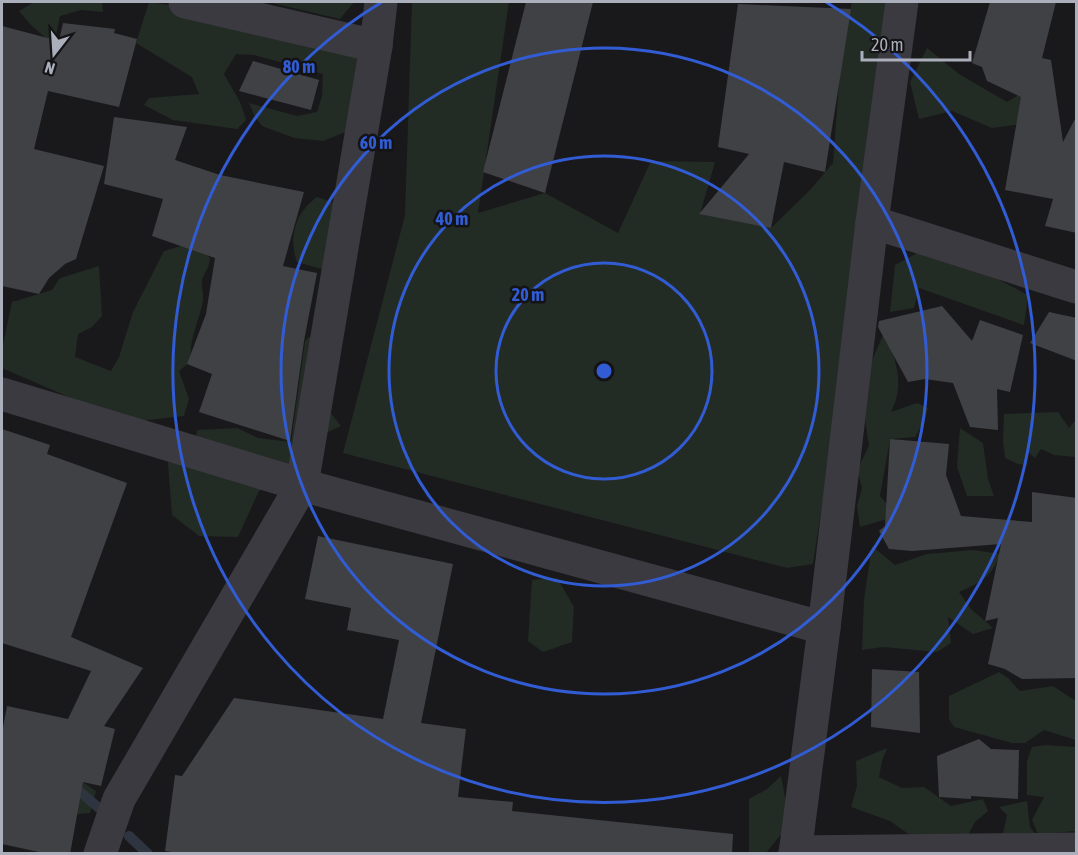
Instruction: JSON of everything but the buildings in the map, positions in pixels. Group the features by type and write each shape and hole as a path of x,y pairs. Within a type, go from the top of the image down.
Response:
{"street":[{"path":"184,2 376,46"},
{"path":"100,854 119,799 302,485 376,46 381,2"},
{"path":"902,2 872,222 795,853 1077,849"},
{"path":"872,222 1077,287"},
{"path":"2,394 302,485 824,628"}],"shaded area":[{"path":"34,2 102,2 103,12 81,10 60,16 54,45 19,11"},
{"path":"149,2 169,5 359,55 348,131 323,141 294,138 262,126 249,103 297,116 317,112 322,96 323,74 254,55 236,54 224,74 240,102 246,120 237,129 173,120 144,105 149,98 199,94 192,77 136,43"},
{"path":"268,2 354,2 340,19"},
{"path":"412,2 509,2 478,213 545,193 618,233 651,161 715,162 700,214 771,228 809,191 833,163 841,56 852,2 887,2 836,414 813,564 787,568 343,453 405,215"},
{"path":"927,48 959,74 1007,102 1040,82 1053,120 992,128 952,111 919,119 910,82"},
{"path":"317,197 335,203 329,266 321,269 297,262 293,244 295,226 303,210"},
{"path":"194,242 210,258 202,280 202,308 193,338 191,361 179,371 189,399 184,416 139,421 80,402 2,368 2,349 12,302 52,290 60,278 99,266 102,316 92,327 78,334 75,357 111,371 119,357 133,312 164,251"},
{"path":"919,252 978,269 1028,295 1024,325 919,288 914,308 890,312 895,265"},
{"path":"885,331 895,362 898,381 898,391 891,412 917,403 928,408 915,437 890,439 880,496 897,516 860,527 857,506 862,488 857,470 869,446 865,418 869,388 868,369"},
{"path":"309,337 324,341 326,407 341,426 317,437 285,480 259,491 238,537 199,536 172,515 168,463 177,447 194,452 197,430 237,428 258,438 291,442 305,341"},
{"path":"1058,412 1069,428 1076,420 1076,457 1054,455 1041,449 1035,458 1027,451 1027,465 1005,458 1004,414"},
{"path":"960,428 983,443 988,479 994,496 967,496 957,467"},
{"path":"872,546 895,565 927,554 973,550 1000,554 989,574 973,586 959,592 971,609 993,628 973,634 948,617 951,643 937,652 883,647 862,650 864,599"},
{"path":"557,578 574,607 572,642 543,652 528,641 532,580"},
{"path":"999,672 1020,691 1053,686 1074,700 1076,699 1076,740 1044,730 1025,743 1012,743 954,727 949,719 949,696"},
{"path":"1045,745 1076,747 1076,831 1038,834 1032,820 1044,797 1027,795 1027,761 1032,747"},
{"path":"887,748 879,777 902,788 924,787 951,806 983,799 988,811 975,822 968,835 914,838 890,821 851,807 857,786 856,761"},
{"path":"781,776 790,823 766,853 749,854 749,799 767,789"},
{"path":"71,782 83,782 96,791 90,813 78,814 68,811"},
{"path":"1027,801 1030,827 1045,848 1001,843 1007,815 999,807"}],"waterway":[{"path":"72,785 106,814"},
{"path":"129,836 148,854"}]}
